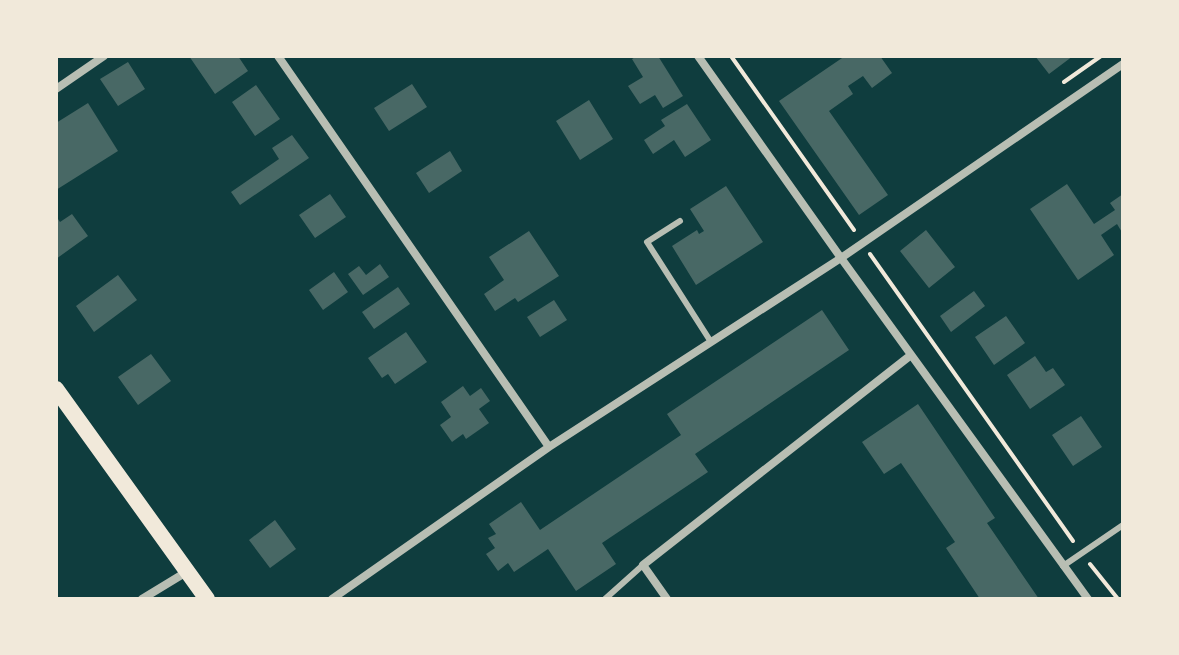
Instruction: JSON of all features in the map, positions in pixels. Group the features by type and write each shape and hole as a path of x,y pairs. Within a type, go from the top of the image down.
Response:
{"main road":[{"path":"56,389 207,599"}],"street":[{"path":"56,89 104,56"},
{"path":"278,56 549,447"},
{"path":"698,56 1088,599"},
{"path":"332,599 549,447 841,258 1123,64"},
{"path":"667,599 643,565 911,355"},
{"path":"142,599 188,571"}],"lane":[{"path":"680,221 647,242 711,342"},
{"path":"1063,566 1123,525"},
{"path":"605,599 643,565"}],"path":[{"path":"731,56 855,231"},
{"path":"868,251 1118,599"}],"building":[{"path":"189,56 238,56 248,71 215,94"},
{"path":"637,56 658,56 683,96 663,108 655,95 640,104 628,86 643,77 632,59"},
{"path":"845,56 880,56 892,73 872,88 863,76 848,86 853,94 829,111 888,195 859,215 779,101"},
{"path":"1035,56 1073,56 1049,74"},
{"path":"128,62 145,89 118,106 100,79"},
{"path":"412,84 427,107 389,131 374,108"},
{"path":"256,85 280,119 255,136 232,102"},
{"path":"589,100 613,139 580,160 556,121"},
{"path":"88,103 118,151 56,190 56,123"},
{"path":"687,104 711,140 685,157 674,140 653,154 644,140 665,126 661,120"},
{"path":"292,135 309,158 240,205 231,192 279,159 272,148"},
{"path":"450,151 462,171 429,193 416,173"},
{"path":"1067,184 1094,224 1115,210 1110,203 1123,194 1123,234 1117,224 1101,235 1114,255 1078,280 1030,209"},
{"path":"726,186 763,242 696,285 672,246 697,230 699,234 704,231 690,209"},
{"path":"330,194 346,217 315,238 299,215"},
{"path":"72,214 88,236 56,259 56,216 60,222"},
{"path":"926,230 955,267 929,288 900,251"},
{"path":"529,231 559,276 518,302 515,298 495,311 484,294 504,280 489,257"},
{"path":"380,264 389,277 363,295 348,274 359,266 366,275"},
{"path":"334,272 348,292 323,310 309,290"},
{"path":"118,275 137,300 94,332 76,306"},
{"path":"398,287 410,304 374,329 362,312"},
{"path":"974,291 985,306 951,332 940,316"},
{"path":"554,300 567,320 540,337 527,317"},
{"path":"822,310 849,350 695,454 708,472 602,543 616,564 576,591 548,549 514,572 508,563 498,571 486,554 495,548 488,538 496,534 489,524 521,502 540,530 681,435 667,414"},
{"path":"1006,316 1025,343 994,365 975,337"},
{"path":"406,332 427,362 395,384 388,374 382,378 368,358"},
{"path":"151,354 171,381 138,405 118,377"},
{"path":"1035,356 1046,372 1053,368 1065,385 1030,409 1007,375"},
{"path":"463,386 470,396 481,388 490,401 479,409 489,423 466,439 463,434 452,442 440,425 451,417 441,402"},
{"path":"918,404 995,518 987,523 1039,599 980,599 946,548 955,542 901,463 884,474 862,442"},
{"path":"1081,416 1102,447 1073,466 1052,435"},
{"path":"275,520 296,549 270,568 249,540"}]}
